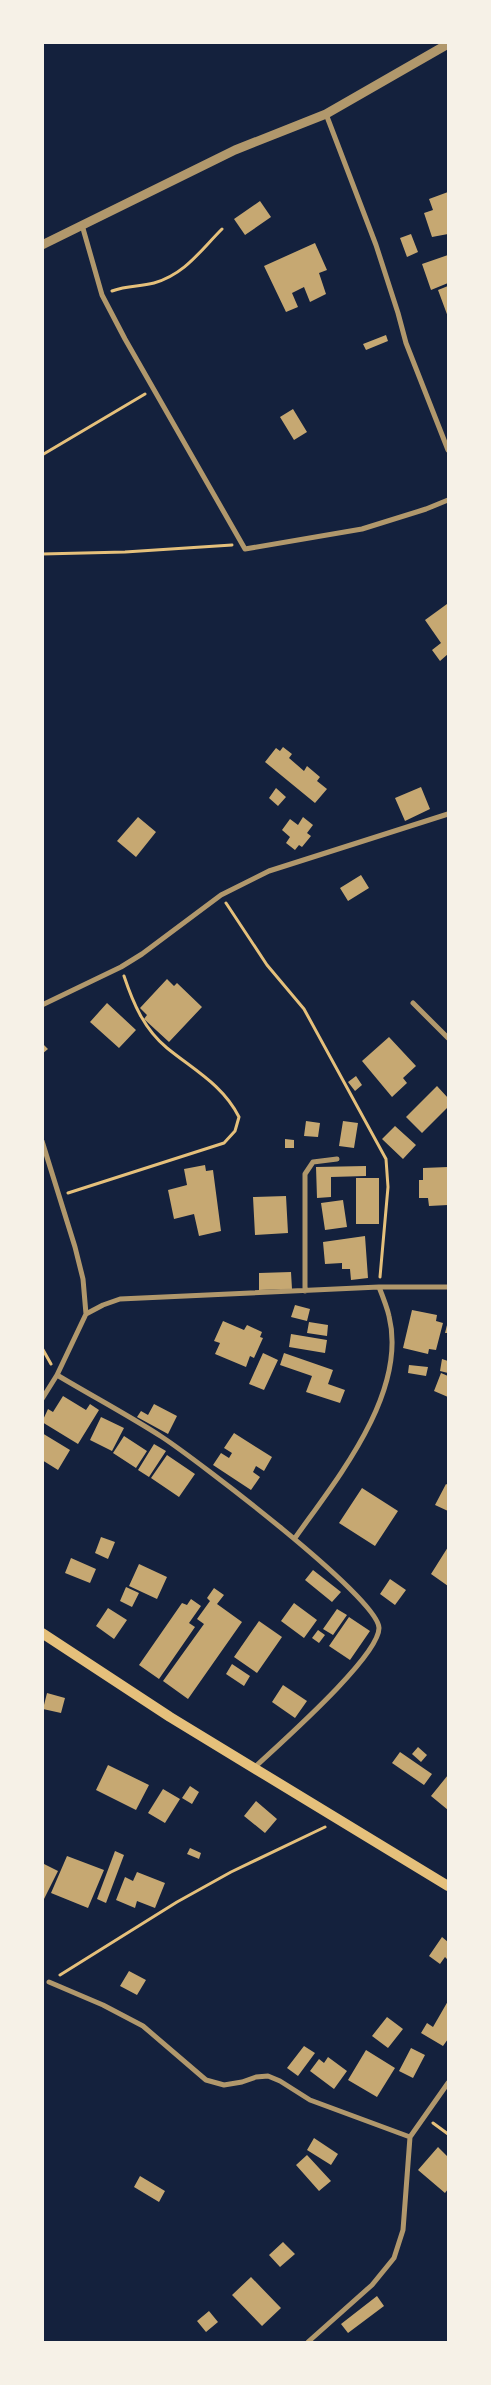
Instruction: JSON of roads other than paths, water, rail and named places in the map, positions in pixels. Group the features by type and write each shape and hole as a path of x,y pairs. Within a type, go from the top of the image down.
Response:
{"main road":[{"path":"42,1633 170,1717 448,1886"}],"street":[{"path":"42,245 235,150 326,114 448,44"},
{"path":"326,114 376,245 406,343 448,450"},
{"path":"82,226 102,294 246,549 362,529 448,500"},
{"path":"42,1004 121,967 142,954 221,895 269,871 448,814"},
{"path":"413,1003 448,1038"},
{"path":"42,1141 61,1196 83,1279 86,1314 57,1375 42,1399"},
{"path":"305,1291 305,1174 314,1162 337,1159"},
{"path":"86,1314 102,1305 120,1299 379,1288 448,1287"},
{"path":"295,1538 359,1443 377,1409 388,1372 392,1346 390,1317 379,1288"},
{"path":"57,1375 161,1436 214,1474 295,1538 367,1606 377,1619 379,1629 372,1646 327,1699 253,1768"},
{"path":"49,1982 104,2005 142,2026 206,2080 224,2085 242,2082 256,2076 268,2076 280,2081 310,2100 410,2137"},
{"path":"308,2342 372,2285 394,2258 403,2230 410,2137 448,2083"}]}
